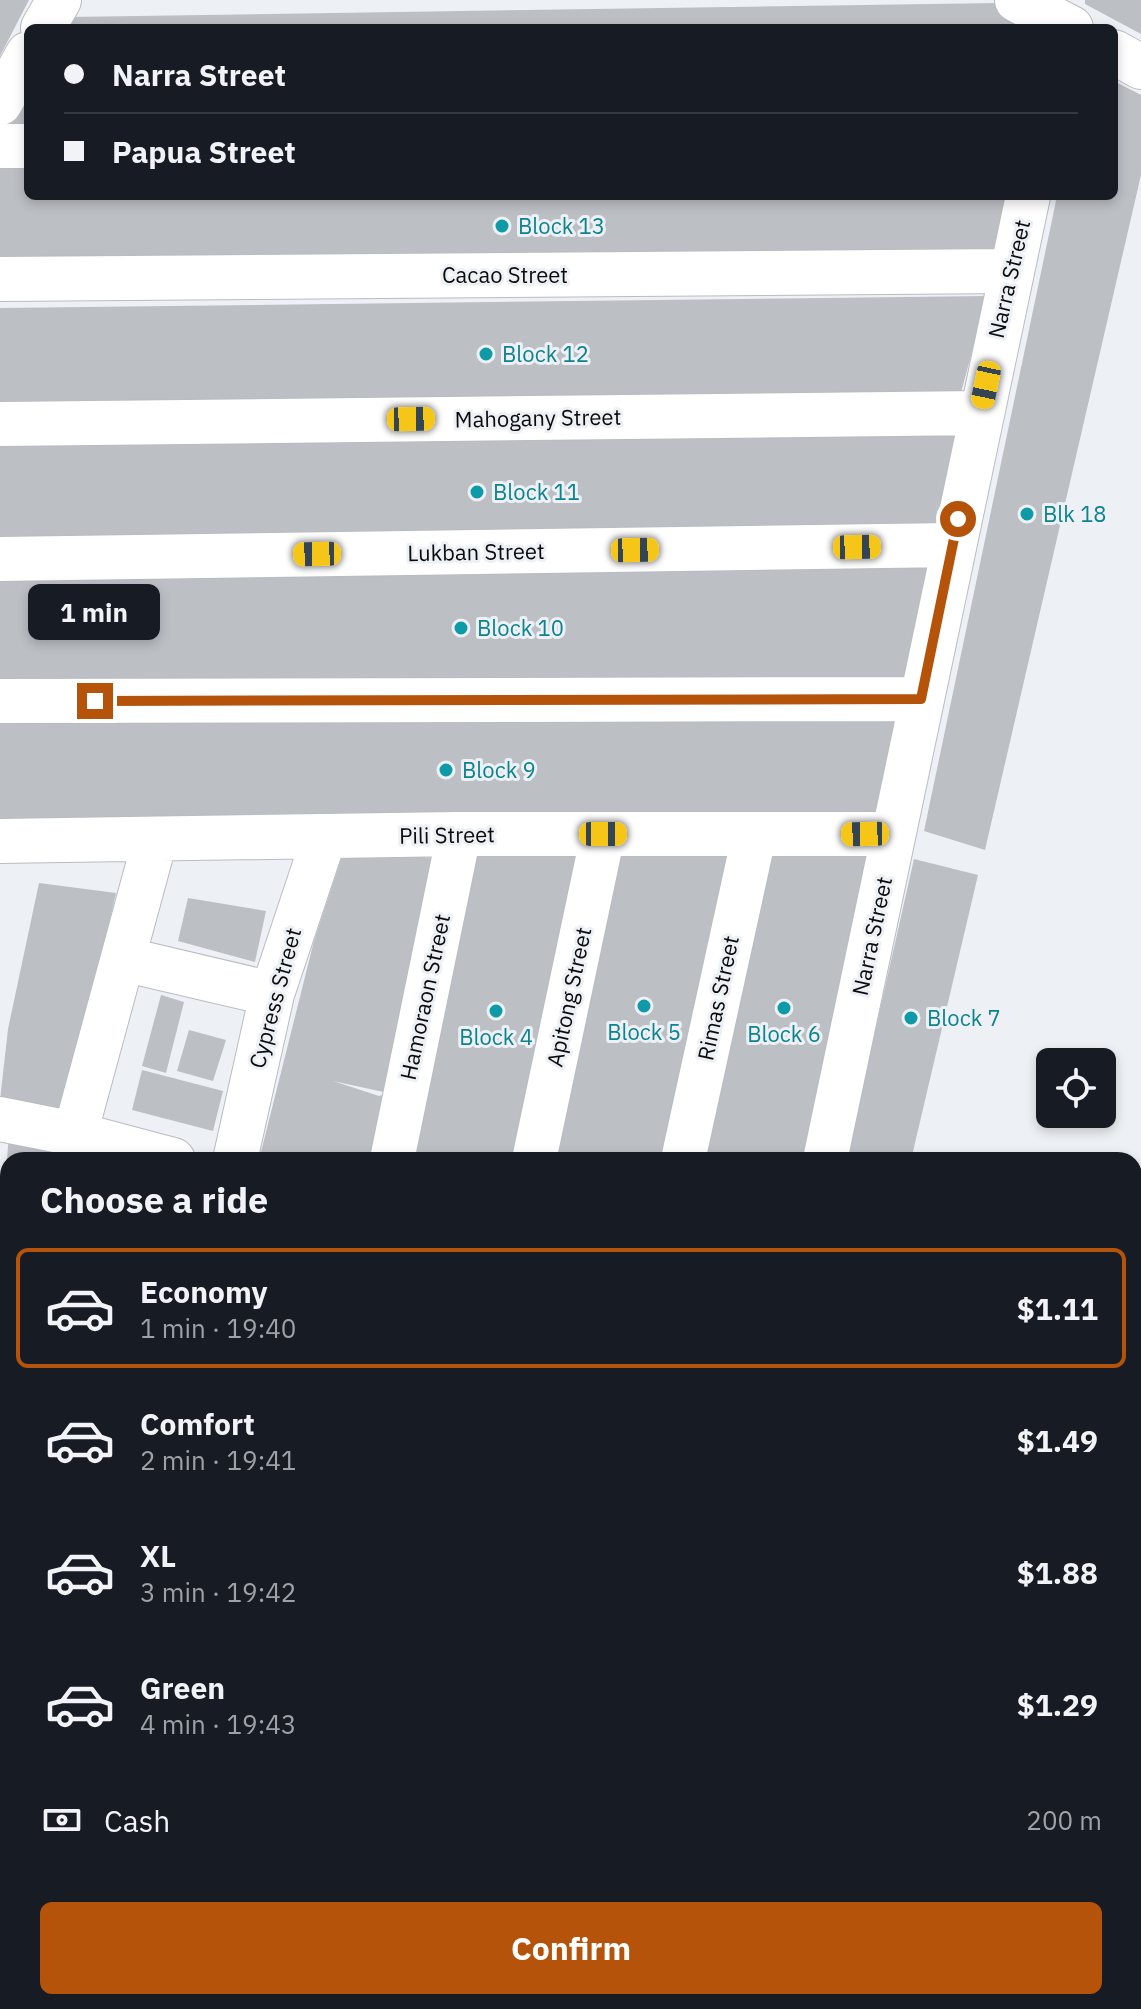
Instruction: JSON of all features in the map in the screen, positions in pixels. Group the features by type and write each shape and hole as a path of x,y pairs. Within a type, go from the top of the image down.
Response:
{"street":[{"path":"45,24 59,0"},
{"path":"1017,0 1066,20"},
{"path":"1118,54 1141,67"},
{"path":"0,103 24,61"},
{"path":"0,146 24,146"},
{"name":"Narra Street","path":"827,1152 1027,200"},
{"name":"Cacao Street","path":"0,279 1010,271"},
{"name":"Mahogany Street","path":"0,424 980,413"},
{"name":"Lukban Street","path":"0,559 952,545"},
{"path":"0,701 921,699"},
{"name":"Pili Street","path":"0,841 459,834 893,834"},
{"name":"Hamoraon Street","path":"394,1152 459,834"},
{"name":"Apitong Street","path":"536,1152 603,834"},
{"name":"Rimas Street","path":"685,1152 754,836"},
{"name":"Cypress Street","path":"237,1152 272,994 324,838"},
{"path":"75,1134 155,840"},
{"path":"123,959 272,994"},
{"path":"0,1119 143,1152"}],"building":[{"path":"0,0 29,0 0,56"},
{"path":"1085,0 1141,0 1141,34 1085,4"},
{"path":"997,3 1031,24 63,24 67,17"},
{"name":"Blk 18","path":"1118,83 1141,95 1141,175 985,850 924,831 1056,200 1118,200"},
{"path":"24,98 24,132 6,132"},
{"name":"Block 13","path":"0,166 24,166 24,200 1014,200 994,257 0,263"},
{"name":"Block 12","path":"987,296 959,400 0,418 0,308"},
{"name":"Block 11","path":"967,430 945,538 0,546 0,446"},
{"name":"Block 10","path":"938,561 911,678 0,683 0,578"},
{"name":"Block 9","path":"905,715 880,819 0,828 0,720"},
{"name":"Block 4","path":"468,846 577,850 528,1152 406,1152"},
{"name":"Block 6","path":"757,851 874,855 815,1152 696,1152"},
{"name":"Block 5","path":"620,852 736,852 673,1152 553,1152"},
{"path":"343,853 438,858 378,1152 261,1152 314,941","holes":["333,1081 388,1093 379,1096"]},
{"name":"Block 7","path":"914,859 978,875 913,1152 848,1152"},
{"path":"39,883 116,893 66,1117 0,1100 8,1029"},
{"path":"188,898 266,911 255,962 178,941"},
{"path":"161,995 184,1002 166,1073 142,1066"},
{"path":"189,1030 226,1040 213,1081 177,1071"},
{"path":"142,1070 223,1091 213,1131 132,1110"},
{"path":"9,1132 50,1142 47,1152 8,1152"}],"place":[{"name":"Block 13","path":"502,226"},
{"name":"Block 12","path":"486,354"},
{"name":"Block 11","path":"477,492"},
{"name":"Blk 18","path":"1027,514"},
{"name":"Block 10","path":"461,628"},
{"name":"Block 9","path":"446,770"},
{"name":"Block 5","path":"644,1006"},
{"name":"Block 6","path":"784,1008"},
{"name":"Block 4","path":"496,1011"},
{"name":"Block 7","path":"911,1018"}],"route":[{"path":"95,701 921,699 958,519"}]}
